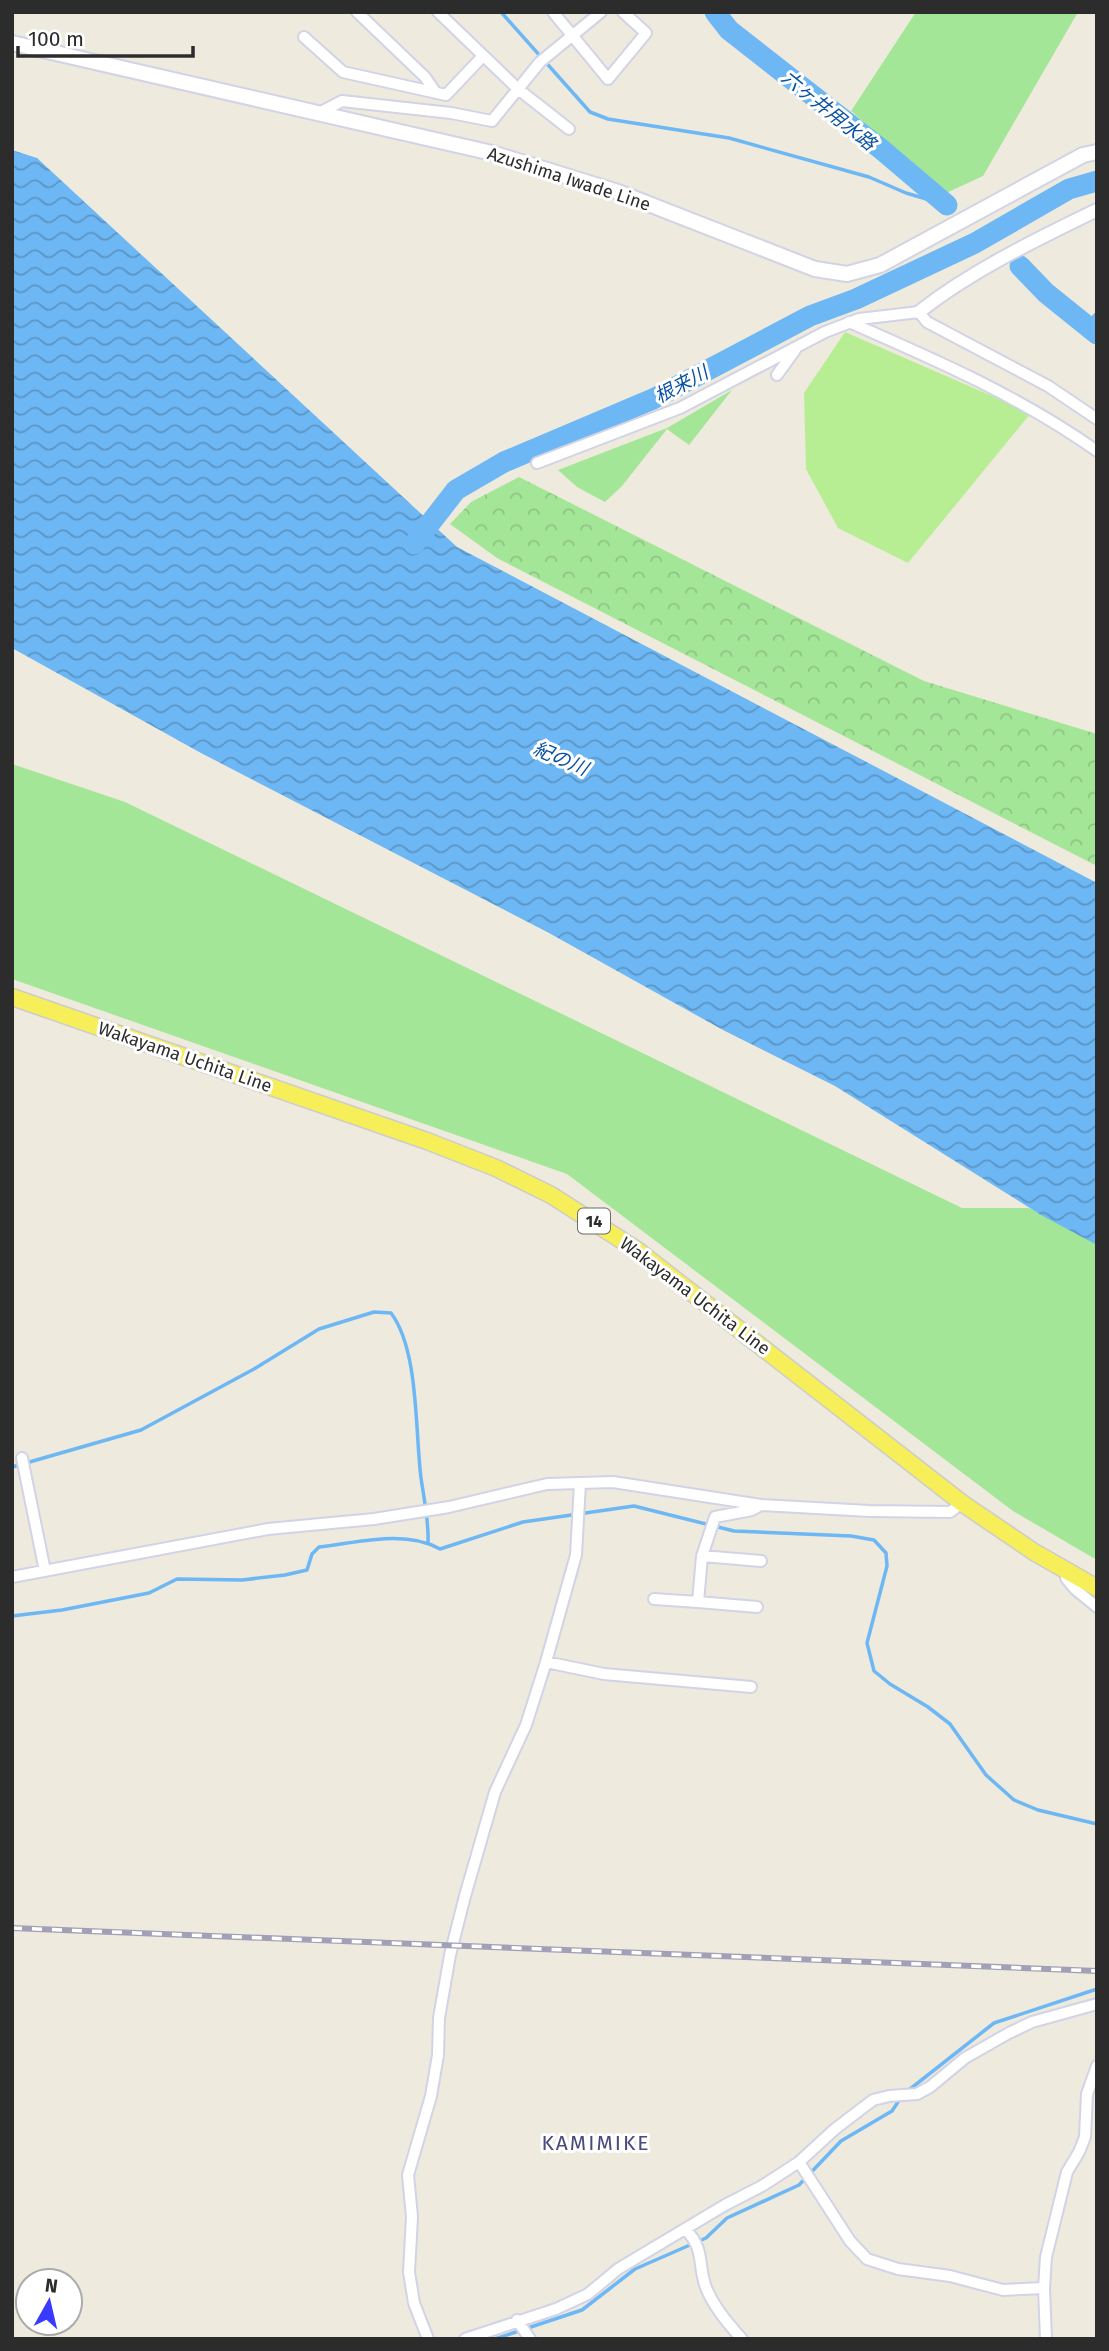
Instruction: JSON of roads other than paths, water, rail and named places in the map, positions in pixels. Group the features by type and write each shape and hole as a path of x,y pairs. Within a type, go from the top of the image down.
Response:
{"main road":[{"name":"Azushima Iwade Line","path":"12,43 492,153 618,192 815,269 847,274 880,265 1083,155 1097,152"},
{"name":"Wakayama Uchita Line","path":"12,997 427,1141 496,1168 551,1195 637,1250 962,1503 1034,1552 1097,1588"}],"street":[{"path":"357,12 425,77 436,93"},
{"path":"438,12 518,89 569,129"},
{"path":"552,12 608,79 646,33 623,12"},
{"path":"319,113 342,101 451,113 492,121 544,58 601,12"},
{"path":"304,37 343,72 446,95 483,56"},
{"path":"537,463 680,408 768,360 849,322 919,312 976,274 1097,210"},
{"path":"919,312 927,322 1048,386 1097,419"},
{"path":"849,322 986,383 1058,424 1097,451"},
{"path":"777,375 796,348"},
{"path":"22,1458 46,1571"},
{"path":"12,1577 268,1529 374,1519 449,1507 547,1484 613,1482 761,1505 869,1511 950,1511 962,1503"},
{"path":"428,2339 414,2303 409,2272 412,2217 408,2175 432,2096 438,2055 439,2018 450,1955 465,1896 495,1792 526,1725 547,1661 576,1555 580,1483"},
{"path":"698,1602 702,1556 715,1517 752,1510 761,1505"},
{"path":"702,1556 761,1561"},
{"path":"1068,1572 1066,1578 1075,1589 1097,1607"},
{"path":"654,1599 757,1607"},
{"path":"547,1661 604,1674 751,1687"},
{"path":"465,2339 556,2309 588,2294 618,2269 799,2162 835,2129 873,2100 917,2094 930,2087 965,2057 1009,2033 1032,2022 1097,2004"},
{"path":"1046,2339 1046,2257 1067,2172 1085,2137 1087,2094 1097,2066"},
{"path":"799,2162 850,2241 867,2259 882,2266 950,2276 1003,2290 1044,2288"},
{"path":"686,2230 700,2248 706,2288 717,2309 742,2339"},
{"path":"517,2320 530,2339"}],"water":[{"name":"紀の川","path":"12,150 37,158 457,547 1097,883 1097,1245 1041,1215 835,1086 723,1030 549,933 201,753 12,648"}],"waterway":[{"path":"501,12 590,112 608,119 729,138 869,177 906,193 947,205"},
{"name":"六ヶ井用水路","path":"715,12 729,30 881,149 947,205"},
{"name":"根来川","path":"414,544 456,490 504,462 653,399 810,316 856,299 975,243 1069,189 1097,181"},
{"name":"六ヶ井用水路","path":"1020,266 1046,293 1097,334"},
{"path":"1086,325 1097,313"},
{"path":"12,1467 141,1430 254,1369 319,1329 374,1312 391,1313 407,1348 411,1369 428,1543"},
{"path":"12,1616 62,1610 149,1593 177,1579 242,1580 285,1575 307,1570 312,1554 319,1547 396,1539 426,1543 440,1549 523,1522 634,1506 734,1531 851,1536 874,1540 886,1553 887,1566 867,1643 874,1671 950,1724 986,1775 1014,1800 1038,1810 1097,1824"},
{"path":"905,2093 994,2023 1097,1989"},
{"path":"495,2339 582,2310 635,2269 706,2238 727,2218 799,2185 841,2141 892,2111 900,2099"}],"railway":[{"path":"12,1928 1097,1971"}],"district":[{"name":"KAMIMIKE","path":"596,2143"}]}
